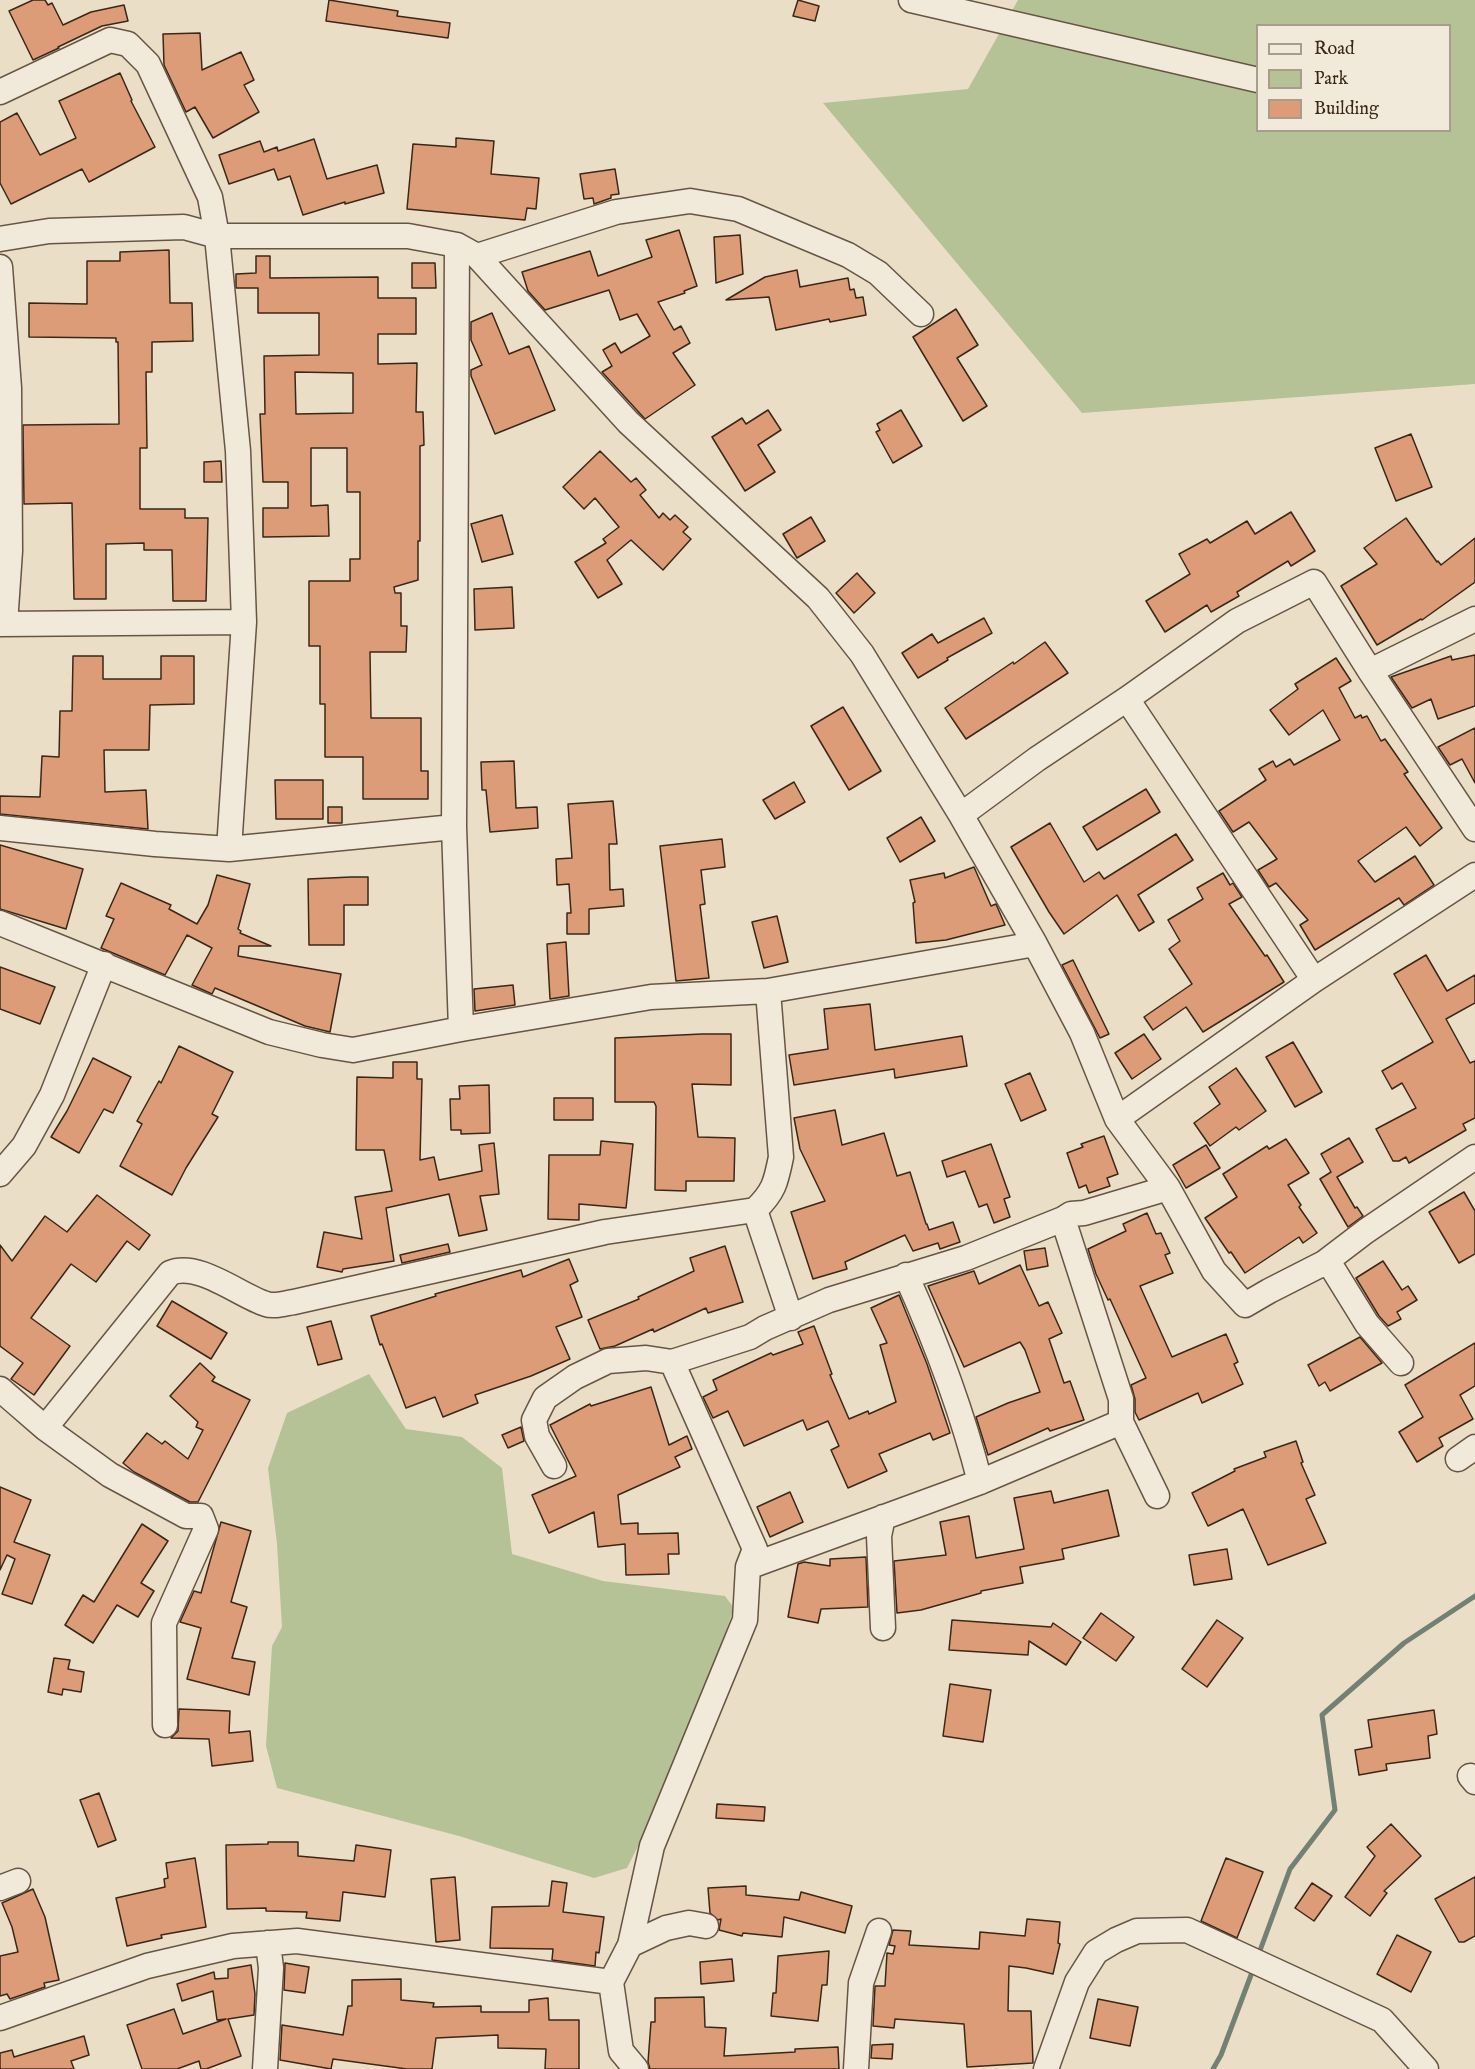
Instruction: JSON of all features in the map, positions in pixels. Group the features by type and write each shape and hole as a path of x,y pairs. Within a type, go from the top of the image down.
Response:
{"street":[{"path":"911,0 1256,80"},
{"path":"0,92 110,40 128,44 148,64 210,197 217,236 238,450 244,622 229,849"},
{"path":"0,239 49,231 184,227 217,236 408,236 467,250 616,212 690,201 738,209 848,255 878,273 921,314"},
{"path":"467,250 628,422 818,598 862,654 961,815 1035,944 1082,1033 1118,1119 1168,1188 1214,1271 1245,1305 1324,1263 1366,1231 1475,1157"},
{"path":"461,1029 454,827 467,250"},
{"path":"0,267 10,551 3,624 244,622"},
{"path":"961,815 1037,759 1237,621 1314,582 1475,829"},
{"path":"1370,671 1475,619"},
{"path":"1127,699 1314,980"},
{"path":"0,828 154,844 229,849 454,827"},
{"path":"1118,1119 1314,980 1475,875"},
{"path":"0,923 269,1032 353,1050 651,997 768,992 1035,944"},
{"path":"0,1174 24,1146 52,1095 104,964"},
{"path":"45,1428 170,1273 177,1270 183,1269 216,1279 268,1305 294,1302 605,1232 755,1210 776,1184 781,1157 768,992"},
{"path":"554,1466 537,1436 534,1420 544,1398 575,1377 608,1361 646,1358 672,1362 750,1337 829,1300 966,1258 1071,1214 1084,1213 1168,1188"},
{"path":"755,1210 791,1318"},
{"path":"1063,1219 1121,1399 1121,1422 1157,1496"},
{"path":"1324,1263 1333,1269 1367,1324 1401,1363"},
{"path":"906,1275 930,1327 960,1412 980,1482"},
{"path":"630,2066 621,2052 611,1982 630,1945 652,1846 745,1620 748,1567 755,1549 672,1362"},
{"path":"0,1389 45,1428 110,1475 186,1516 201,1516 206,1529 164,1623 165,1725"},
{"path":"748,1567 980,1482 1121,1422"},
{"path":"883,1517 879,1536 883,1628"},
{"path":"630,1945 666,1928 689,1923 706,1926"},
{"path":"1046,2069 1077,1982 1096,1952 1137,1931 1187,1930 1382,2020 1426,2069"},
{"path":"856,2069 861,1983 879,1931"},
{"path":"0,2018 147,1966 232,1946 297,1941 611,1982"},
{"path":"265,2069 271,1968 268,1943"}],"green space":[{"path":"1018,0 1475,0 1475,384 1082,413 823,103 968,89"},
{"path":"369,1374 406,1429 462,1437 502,1468 512,1554 603,1581 725,1596 734,1608 681,1761 627,1868 594,1878 459,1836 277,1788 266,1746 272,1646 282,1627 277,1544 268,1468 287,1413"}],"building":[{"path":"33,0 45,0 48,5 52,3 63,25 91,12 124,5 128,21 102,26 33,60 9,11"},
{"path":"329,0 398,11 397,16 450,23 448,38 326,21"},
{"path":"798,0 819,6 815,21 793,16"},
{"path":"200,33 202,70 241,52 254,80 244,85 259,112 213,138 195,107 186,112 164,65 163,34"},
{"path":"120,73 131,101 155,147 89,182 82,169 11,204 0,183 0,122 17,113 40,155 76,138 59,101"},
{"path":"456,138 494,141 491,174 539,178 536,209 527,208 525,220 407,209 413,144 456,147"},
{"path":"314,139 327,179 377,165 384,193 303,215 290,176 278,180 274,169 229,184 219,155 260,141 264,152 277,147 278,151"},
{"path":"615,169 619,194 611,195 611,198 594,204 593,198 584,199 580,174"},
{"path":"679,230 697,286 684,291 685,293 658,302 674,330 681,326 690,343 673,353 695,385 645,419 602,372 612,366 603,350 615,343 621,353 650,336 637,314 620,320 609,290 545,310 528,291 522,272 590,251 598,276 652,257 646,240"},
{"path":"740,235 743,274 716,283 714,237"},
{"path":"169,250 170,303 192,303 193,341 152,342 152,372 146,372 147,448 140,448 140,509 185,509 185,518 208,518 206,601 173,601 172,550 144,550 144,543 106,544 106,599 74,599 72,503 24,504 23,425 119,424 118,342 116,338 29,337 29,303 87,304 87,261 120,261 120,252"},
{"path":"256,256 270,256 270,278 378,277 378,298 416,298 416,334 378,334 378,364 417,363 416,412 423,412 424,445 420,446 418,580 394,587 395,593 401,593 401,626 407,626 406,652 370,652 371,718 421,718 421,771 428,771 428,799 363,799 363,757 325,757 325,704 320,704 320,646 309,646 309,581 350,581 350,559 360,559 360,492 347,492 347,448 311,448 311,506 328,505 329,536 263,537 263,508 288,508 288,482 263,482 260,414 265,414 264,356 319,355 319,313 258,313 258,288 236,288 236,274 256,273","holes":["295,372 353,373 353,413 296,414"]},
{"path":"412,263 435,263 436,288 412,288"},
{"path":"797,270 800,287 848,278 850,290 854,289 856,298 863,297 866,315 830,322 829,319 776,330 769,297 726,300 765,277"},
{"path":"956,309 978,345 957,358 987,406 963,421 913,337"},
{"path":"492,313 509,354 529,346 555,410 495,434 471,376 471,370 482,365 471,340 471,322"},
{"path":"768,410 781,430 758,445 775,472 745,491 712,437 742,418 746,424"},
{"path":"901,410 922,446 893,463 876,432 880,430 877,424"},
{"path":"1411,434 1432,487 1396,501 1375,448"},
{"path":"600,451 631,482 636,478 646,490 640,495 659,518 663,513 670,520 675,515 688,527 683,532 691,539 663,570 631,540 607,560 622,584 598,598 575,562 606,543 603,539 619,527 595,498 584,509 563,487"},
{"path":"221,461 222,482 204,482 204,462"},
{"path":"1291,512 1315,551 1291,566 1288,561 1237,592 1239,596 1211,612 1207,605 1165,632 1146,601 1190,574 1179,554 1207,539 1210,543 1247,521 1255,534"},
{"path":"502,515 513,554 482,562 471,524"},
{"path":"811,517 825,541 797,558 783,534"},
{"path":"1406,518 1441,565 1475,538 1475,582 1422,620 1377,645 1341,586 1377,564 1364,548"},
{"path":"857,573 875,593 854,613 836,593"},
{"path":"512,587 514,628 475,630 474,589"},
{"path":"984,618 992,633 947,658 948,660 918,678 902,653 932,634 938,643"},
{"path":"1045,642 1068,673 966,739 945,708"},
{"path":"1475,655 1475,706 1438,719 1431,699 1412,708 1391,677 1451,656 1452,660"},
{"path":"73,656 103,656 103,679 161,679 161,656 194,656 194,704 150,705 149,750 104,750 105,792 146,790 148,829 0,814 0,796 40,797 42,756 59,757 60,711 72,711"},
{"path":"1336,658 1351,681 1339,688 1355,718 1361,715 1362,718 1367,716 1381,741 1385,739 1408,772 1404,774 1442,828 1420,846 1406,827 1358,861 1375,882 1415,856 1434,885 1404,905 1399,898 1315,950 1300,925 1308,920 1276,883 1269,887 1258,870 1277,859 1249,822 1233,832 1219,811 1266,780 1259,769 1273,761 1276,767 1290,759 1294,765 1340,740 1323,710 1289,735 1270,710 1298,689 1295,684"},
{"path":"843,707 881,771 849,790 811,726"},
{"path":"1475,728 1475,783 1462,759 1450,765 1438,747"},
{"path":"514,761 516,808 537,807 538,828 490,832 486,790 482,790 481,762"},
{"path":"275,780 323,780 323,819 276,819"},
{"path":"794,782 805,802 775,819 763,800"},
{"path":"1146,789 1160,812 1097,850 1083,827"},
{"path":"613,801 617,844 609,844 610,890 623,889 624,906 589,909 589,934 567,934 567,913 571,913 569,884 557,885 556,859 572,858 568,804"},
{"path":"328,807 342,807 342,823 328,823"},
{"path":"921,817 935,841 900,862 887,838"},
{"path":"1050,823 1084,882 1099,872 1104,879 1176,834 1193,860 1138,895 1154,922 1139,931 1117,895 1064,934 1011,847"},
{"path":"722,839 725,867 701,870 705,904 700,905 709,978 676,981 660,846"},
{"path":"0,845 83,869 66,929 0,909"},
{"path":"974,867 991,906 996,904 1005,925 946,940 916,943 913,903 915,902 910,880 944,873 945,878"},
{"path":"1223,873 1230,885 1233,883 1242,897 1229,904 1284,982 1203,1032 1186,1007 1153,1030 1144,1017 1192,984 1169,949 1180,941 1168,920 1203,899 1197,888"},
{"path":"217,875 250,884 238,929 240,933 271,946 239,946 238,956 341,974 330,1032 305,1026 215,988 212,994 192,985 212,948 187,935 165,975 101,948 114,919 106,916 121,883 171,905 169,909 197,924 208,905"},
{"path":"368,877 368,905 344,905 344,945 309,945 308,879"},
{"path":"777,916 788,962 764,968 752,922"},
{"path":"566,942 569,996 550,999 547,944"},
{"path":"1426,955 1447,991 1475,975 1475,1003 1446,1019 1470,1063 1475,1061 1475,1118 1463,1124 1466,1130 1409,1163 1406,1157 1393,1161 1376,1129 1416,1108 1402,1083 1392,1089 1382,1071 1433,1042 1394,974"},
{"path":"1073,960 1109,1034 1100,1038 1062,965"},
{"path":"0,967 55,987 40,1024 0,1009"},
{"path":"513,985 515,1005 475,1011 474,989"},
{"path":"870,1004 875,1050 962,1036 967,1066 895,1078 894,1069 794,1085 789,1055 828,1049 824,1009"},
{"path":"731,1034 731,1085 692,1084 698,1137 735,1138 734,1181 686,1181 686,1191 655,1190 656,1106 654,1102 615,1102 615,1038"},
{"path":"1144,1034 1161,1059 1132,1079 1115,1053"},
{"path":"1293,1042 1322,1092 1295,1107 1266,1057"},
{"path":"179,1046 233,1072 212,1114 218,1117 172,1195 120,1166 142,1124 137,1121 159,1081 161,1083"},
{"path":"93,1058 131,1077 113,1113 104,1109 79,1153 51,1137 67,1111"},
{"path":"393,1062 417,1062 417,1079 422,1079 420,1160 434,1157 439,1180 482,1171 479,1145 494,1143 499,1194 480,1196 487,1230 459,1236 449,1194 386,1208 394,1261 343,1269 342,1272 317,1267 324,1232 362,1239 355,1197 392,1191 384,1150 356,1150 357,1077 393,1078"},
{"path":"1236,1068 1266,1111 1239,1130 1236,1127 1210,1146 1194,1123 1220,1104 1209,1087"},
{"path":"1030,1073 1046,1110 1021,1121 1005,1084"},
{"path":"489,1085 490,1133 461,1134 461,1130 451,1130 450,1099 460,1099 459,1086"},
{"path":"554,1098 593,1098 593,1120 554,1120"},
{"path":"835,1110 842,1145 884,1133 897,1176 910,1172 929,1230 953,1222 960,1242 940,1249 938,1243 913,1251 905,1235 845,1262 847,1269 813,1279 791,1212 825,1201 800,1149 794,1118"},
{"path":"1104,1136 1118,1174 1107,1178 1110,1186 1089,1193 1086,1185 1079,1188 1067,1153 1083,1147 1081,1144"},
{"path":"1349,1138 1363,1162 1337,1177 1355,1208 1357,1207 1363,1216 1348,1227 1320,1179 1331,1172 1321,1154"},
{"path":"1286,1139 1309,1173 1288,1185 1301,1205 1299,1207 1317,1233 1303,1243 1299,1237 1245,1273 1205,1218 1237,1197 1223,1174 1267,1146 1269,1149"},
{"path":"601,1141 633,1144 626,1208 579,1204 579,1220 548,1219 549,1155 600,1155"},
{"path":"991,1144 1010,1197 1004,1199 1010,1217 994,1223 987,1204 979,1207 965,1171 947,1177 942,1161"},
{"path":"1206,1145 1220,1168 1186,1188 1173,1165"},
{"path":"1464,1192 1475,1211 1475,1254 1459,1263 1429,1212"},
{"path":"97,1195 150,1235 139,1250 127,1241 96,1282 71,1264 31,1318 70,1346 34,1395 11,1379 23,1363 0,1346 0,1245 12,1261 45,1216 67,1232"},
{"path":"1147,1213 1156,1234 1161,1233 1170,1253 1165,1255 1173,1273 1140,1286 1172,1357 1226,1334 1238,1362 1234,1364 1243,1384 1202,1403 1198,1393 1139,1420 1135,1412 1135,1399 1131,1385 1146,1378 1096,1274 1088,1249 1126,1231 1123,1224"},
{"path":"448,1244 450,1252 402,1263 400,1255"},
{"path":"725,1246 743,1302 708,1313 706,1308 654,1332 653,1329 615,1346 600,1349 588,1320 639,1299 638,1297 694,1271 690,1258"},
{"path":"1045,1248 1048,1266 1027,1270 1024,1251"},
{"path":"569,1259 578,1281 570,1285 582,1317 556,1327 570,1359 531,1376 475,1395 478,1403 443,1417 435,1397 406,1408 382,1344 380,1345 371,1316 436,1296 435,1294 521,1270 523,1277"},
{"path":"1383,1261 1402,1290 1408,1286 1417,1300 1397,1312 1401,1319 1388,1326 1379,1316 1356,1278"},
{"path":"1020,1265 1039,1306 1048,1302 1062,1333 1049,1339 1064,1383 1070,1381 1084,1420 1050,1431 1048,1428 988,1455 976,1417 1040,1392 1020,1342 964,1367 928,1286 974,1271 979,1284"},
{"path":"899,1295 927,1364 950,1433 933,1440 930,1433 879,1454 887,1471 848,1488 831,1450 839,1446 828,1421 807,1430 803,1420 744,1446 728,1411 713,1418 703,1397 717,1390 713,1380 771,1353 773,1355 803,1344 798,1332 814,1326 832,1374 830,1375 849,1419 868,1411 869,1414 896,1402 880,1345 887,1343 871,1308"},
{"path":"172,1301 227,1333 211,1359 157,1326"},
{"path":"331,1321 342,1359 318,1365 307,1327"},
{"path":"1360,1337 1382,1363 1330,1391 1325,1382 1319,1386 1308,1365"},
{"path":"1475,1343 1475,1386 1460,1395 1473,1419 1439,1438 1443,1446 1417,1462 1399,1432 1423,1417 1405,1385"},
{"path":"200,1363 215,1377 212,1381 250,1400 198,1502 190,1502 134,1472 123,1463 147,1433 162,1444 165,1441 188,1459 203,1430 196,1427 198,1422 170,1396"},
{"path":"651,1387 669,1445 687,1436 692,1449 675,1457 680,1467 618,1495 621,1524 638,1523 638,1534 678,1533 679,1554 668,1554 669,1574 626,1575 625,1544 598,1547 594,1512 549,1533 532,1495 576,1476 550,1425 590,1404 591,1406"},
{"path":"521,1427 524,1441 508,1448 502,1435"},
{"path":"1296,1441 1303,1462 1301,1463 1315,1495 1306,1499 1326,1543 1268,1565 1243,1509 1208,1526 1192,1493 1235,1471 1234,1469 1266,1457 1264,1452"},
{"path":"0,1487 31,1500 14,1542 50,1555 32,1604 2,1594 15,1559 7,1555 0,1570"},
{"path":"1108,1490 1119,1536 1062,1549 1064,1559 1020,1567 1023,1583 981,1591 981,1593 921,1610 897,1613 894,1561 946,1555 940,1522 969,1516 976,1558 1024,1549 1014,1498 1051,1491 1054,1503"},
{"path":"790,1492 803,1522 770,1537 757,1507"},
{"path":"221,1522 251,1531 231,1602 247,1607 232,1658 255,1662 249,1695 187,1679 201,1628 180,1622 194,1591 201,1593"},
{"path":"142,1524 168,1541 141,1583 154,1591 138,1617 117,1605 93,1643 65,1625 83,1595 94,1602"},
{"path":"1227,1549 1232,1579 1194,1585 1189,1555"},
{"path":"866,1557 868,1607 821,1609 818,1623 788,1617 798,1564 804,1562 830,1566 830,1559"},
{"path":"1101,1613 1134,1637 1116,1661 1083,1638"},
{"path":"952,1620 1051,1627 1053,1623 1081,1642 1066,1665 1029,1641 1028,1655 949,1650"},
{"path":"1217,1620 1243,1638 1207,1687 1182,1669"},
{"path":"54,1658 70,1660 68,1669 84,1672 81,1692 63,1689 62,1695 48,1692"},
{"path":"950,1684 991,1690 983,1742 943,1736"},
{"path":"179,1709 230,1711 229,1733 250,1731 253,1761 212,1766 209,1739 171,1738 178,1731"},
{"path":"1434,1710 1437,1734 1428,1736 1430,1758 1386,1764 1387,1770 1359,1775 1355,1750 1372,1747 1368,1720"},
{"path":"99,1793 116,1840 98,1847 80,1800"},
{"path":"717,1804 765,1807 764,1821 716,1818"},
{"path":"1391,1824 1421,1856 1384,1891 1387,1893 1370,1916 1345,1897 1375,1856 1367,1847"},
{"path":"268,1842 298,1842 298,1856 354,1861 356,1845 391,1850 385,1897 343,1892 340,1921 306,1918 307,1912 266,1911 266,1908 227,1909 226,1845 268,1844"},
{"path":"195,1858 206,1927 161,1935 162,1938 127,1946 116,1898 165,1887 164,1879 168,1878 166,1863"},
{"path":"1226,1858 1263,1872 1237,1938 1201,1921"},
{"path":"455,1877 460,1940 436,1942 431,1879"},
{"path":"1475,1877 1475,1936 1459,1942 1435,1899"},
{"path":"552,1881 567,1883 563,1912 604,1917 595,1966 552,1960 553,1949 490,1948 492,1907 549,1906"},
{"path":"1312,1883 1332,1896 1314,1921 1295,1908"},
{"path":"746,1886 746,1895 799,1900 801,1892 852,1906 845,1933 784,1917 782,1937 743,1933 742,1936 719,1930 721,1919 718,1920 710,1913 708,1888"},
{"path":"33,1889 45,1917 59,1980 44,1983 45,1987 10,1999 7,1994 0,1996 0,1956 18,1952 12,1927 2,1903"},
{"path":"1027,1919 1060,1922 1058,1943 1060,1944 1053,1974 1009,1966 1008,2011 1031,2011 1033,2063 967,2067 964,2024 895,2019 894,2028 873,2026 875,1986 885,1986 887,1953 893,1954 895,1946 889,1945 893,1930 911,1931 909,1945 979,1949 980,1932 1025,1936"},
{"path":"1397,1935 1431,1952 1411,1992 1377,1974"},
{"path":"829,1951 827,1985 822,1985 818,2021 771,2016 773,1993 776,1993 778,1956"},
{"path":"732,1959 734,1981 701,1984 700,1962"},
{"path":"285,1963 309,1967 305,1993 284,1990"},
{"path":"251,1965 255,1994 254,2015 228,2019 241,2056 206,2069 201,2069 199,2061 177,2069 142,2069 127,2025 174,2009 183,2034 226,2019 217,2020 213,1991 182,2001 177,1984 214,1972 215,1979 228,1978 228,1969"},
{"path":"401,1979 401,2000 434,2003 433,2007 481,2006 481,2012 529,2012 529,2000 548,1998 549,2020 579,2020 579,2069 545,2069 546,2049 498,2048 498,2035 436,2038 432,2069 407,2069 333,2059 331,2069 280,2060 282,2025 343,2035 348,2006 352,2006 352,1980"},
{"path":"704,1997 705,2027 726,2028 724,2056 838,2047 839,2069 650,2069 648,2062 651,2022 655,2022 655,1998"},
{"path":"1098,1999 1138,2007 1130,2046 1090,2038"},
{"path":"84,2036 89,2055 71,2061 74,2069 0,2069 0,2053 12,2050 14,2057"},
{"path":"893,2044 892,2059 871,2058 872,2045"}],"waterway":[{"path":"1258,1956 1290,1869 1335,1810 1322,1715 1404,1643 1475,1596"},
{"path":"1213,2069 1221,2055 1254,1967"}]}
